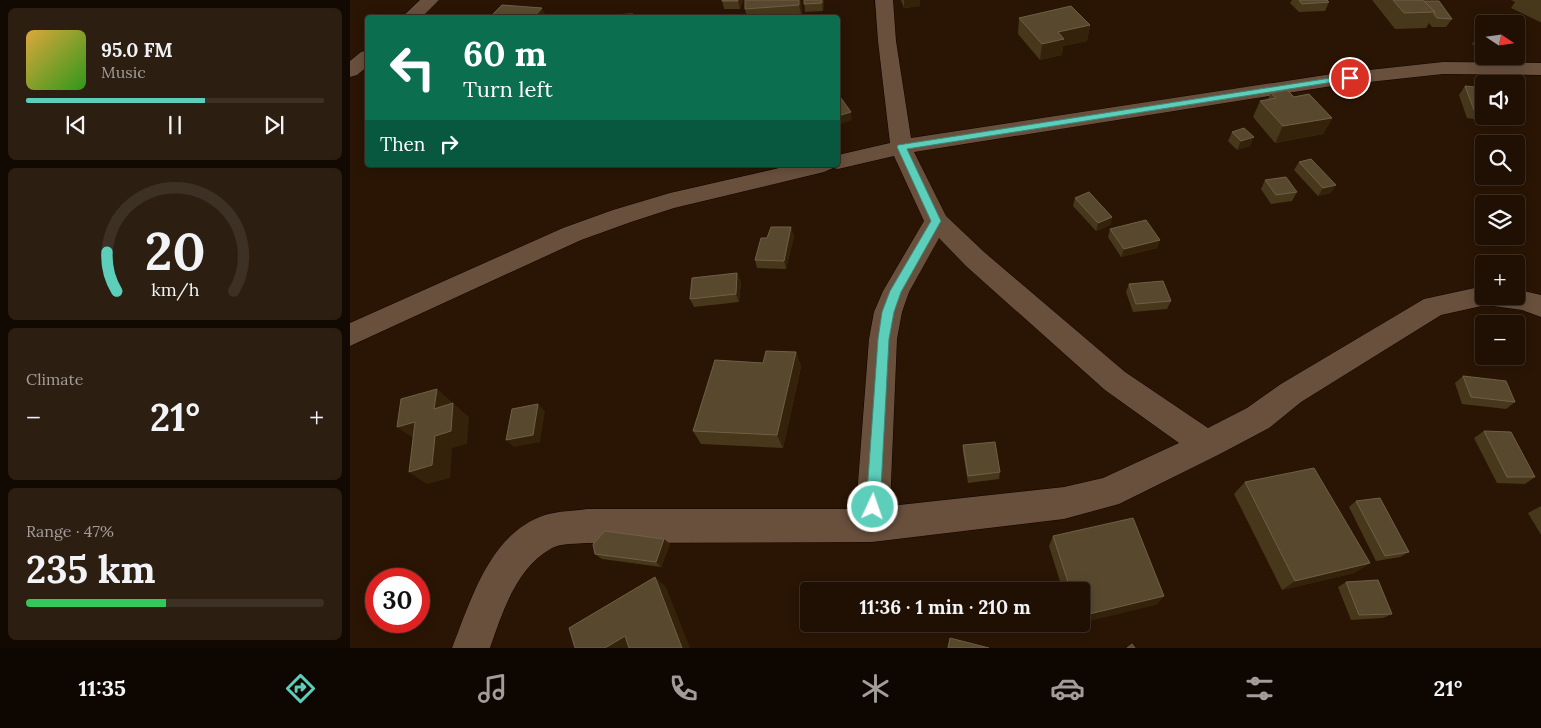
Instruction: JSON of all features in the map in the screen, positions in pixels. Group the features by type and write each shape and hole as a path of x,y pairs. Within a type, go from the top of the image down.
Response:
{"street":[{"path":"413,15 430,0"},
{"path":"884,0 887,41 901,147 936,221 975,259 1115,381 1207,444"},
{"path":"350,71 365,58"},
{"path":"840,162 901,147 1332,80 1443,68 1541,69"},
{"path":"350,335 572,234 670,201 815,167"},
{"path":"872,526 883,339 888,312 896,291 936,221"},
{"path":"471,648 492,590 516,554 547,532 587,526 872,526 1064,503 1107,493 1258,418 1291,393 1434,306 1475,298"},
{"path":"1525,300 1541,306"}],"building":[{"path":"738,0 738,1 722,1"},
{"path":"745,0 799,0 799,5 745,9"},
{"path":"804,0 822,0 822,3 804,4"},
{"path":"1299,0 1327,0 1329,2 1302,4"},
{"path":"1393,0 1423,0 1435,12 1404,13"},
{"path":"1424,1 1439,1 1452,19 1437,18 1434,14 1435,12"},
{"path":"502,5 542,8 536,15 492,15"},
{"path":"1071,6 1090,25 1058,32 1064,39 1042,44 1019,18"},
{"path":"1465,86 1475,87 1474,110"},
{"path":"1287,90 1294,97 1309,94 1332,118 1283,126 1260,101 1276,98 1271,93"},
{"path":"840,97 851,112 840,115"},
{"path":"1244,128 1254,137 1241,141 1232,132"},
{"path":"1311,159 1336,185 1323,188 1299,162"},
{"path":"1286,177 1297,192 1276,195 1265,180"},
{"path":"1089,192 1112,217 1098,223 1075,198"},
{"path":"1146,220 1160,240 1124,249 1110,229"},
{"path":"771,227 791,227 784,261 755,260 761,238 767,238"},
{"path":"737,273 736,294 690,299 692,278"},
{"path":"1163,281 1171,301 1136,304 1129,284"},
{"path":"766,351 796,352 777,435 693,431 715,360 763,363"},
{"path":"1463,376 1506,381 1515,402 1471,397"},
{"path":"437,389 434,409 453,403 451,431 435,436 432,465 409,472 415,422 397,427 401,399"},
{"path":"538,404 533,435 506,440 512,409"},
{"path":"1484,431 1511,432 1535,477 1507,477"},
{"path":"995,442 1000,472 968,476 963,445"},
{"path":"1314,468 1370,563 1295,581 1245,482"},
{"path":"1380,498 1409,552 1385,556 1356,501"},
{"path":"1133,518 1164,596 1090,614 1090,582 1068,582 1053,536"},
{"path":"605,531 664,539 656,562 595,554 593,544"},
{"path":"655,577 682,648 629,648 625,636 605,648 575,648 569,628"},
{"path":"1378,580 1392,614 1359,615 1346,582"},
{"path":"950,638 989,648 948,648"},
{"path":"1132,644 1135,648 1127,648"}],"route":[{"path":"873,507 883,339 888,312 896,291 936,221 901,147 1350,78"}]}
